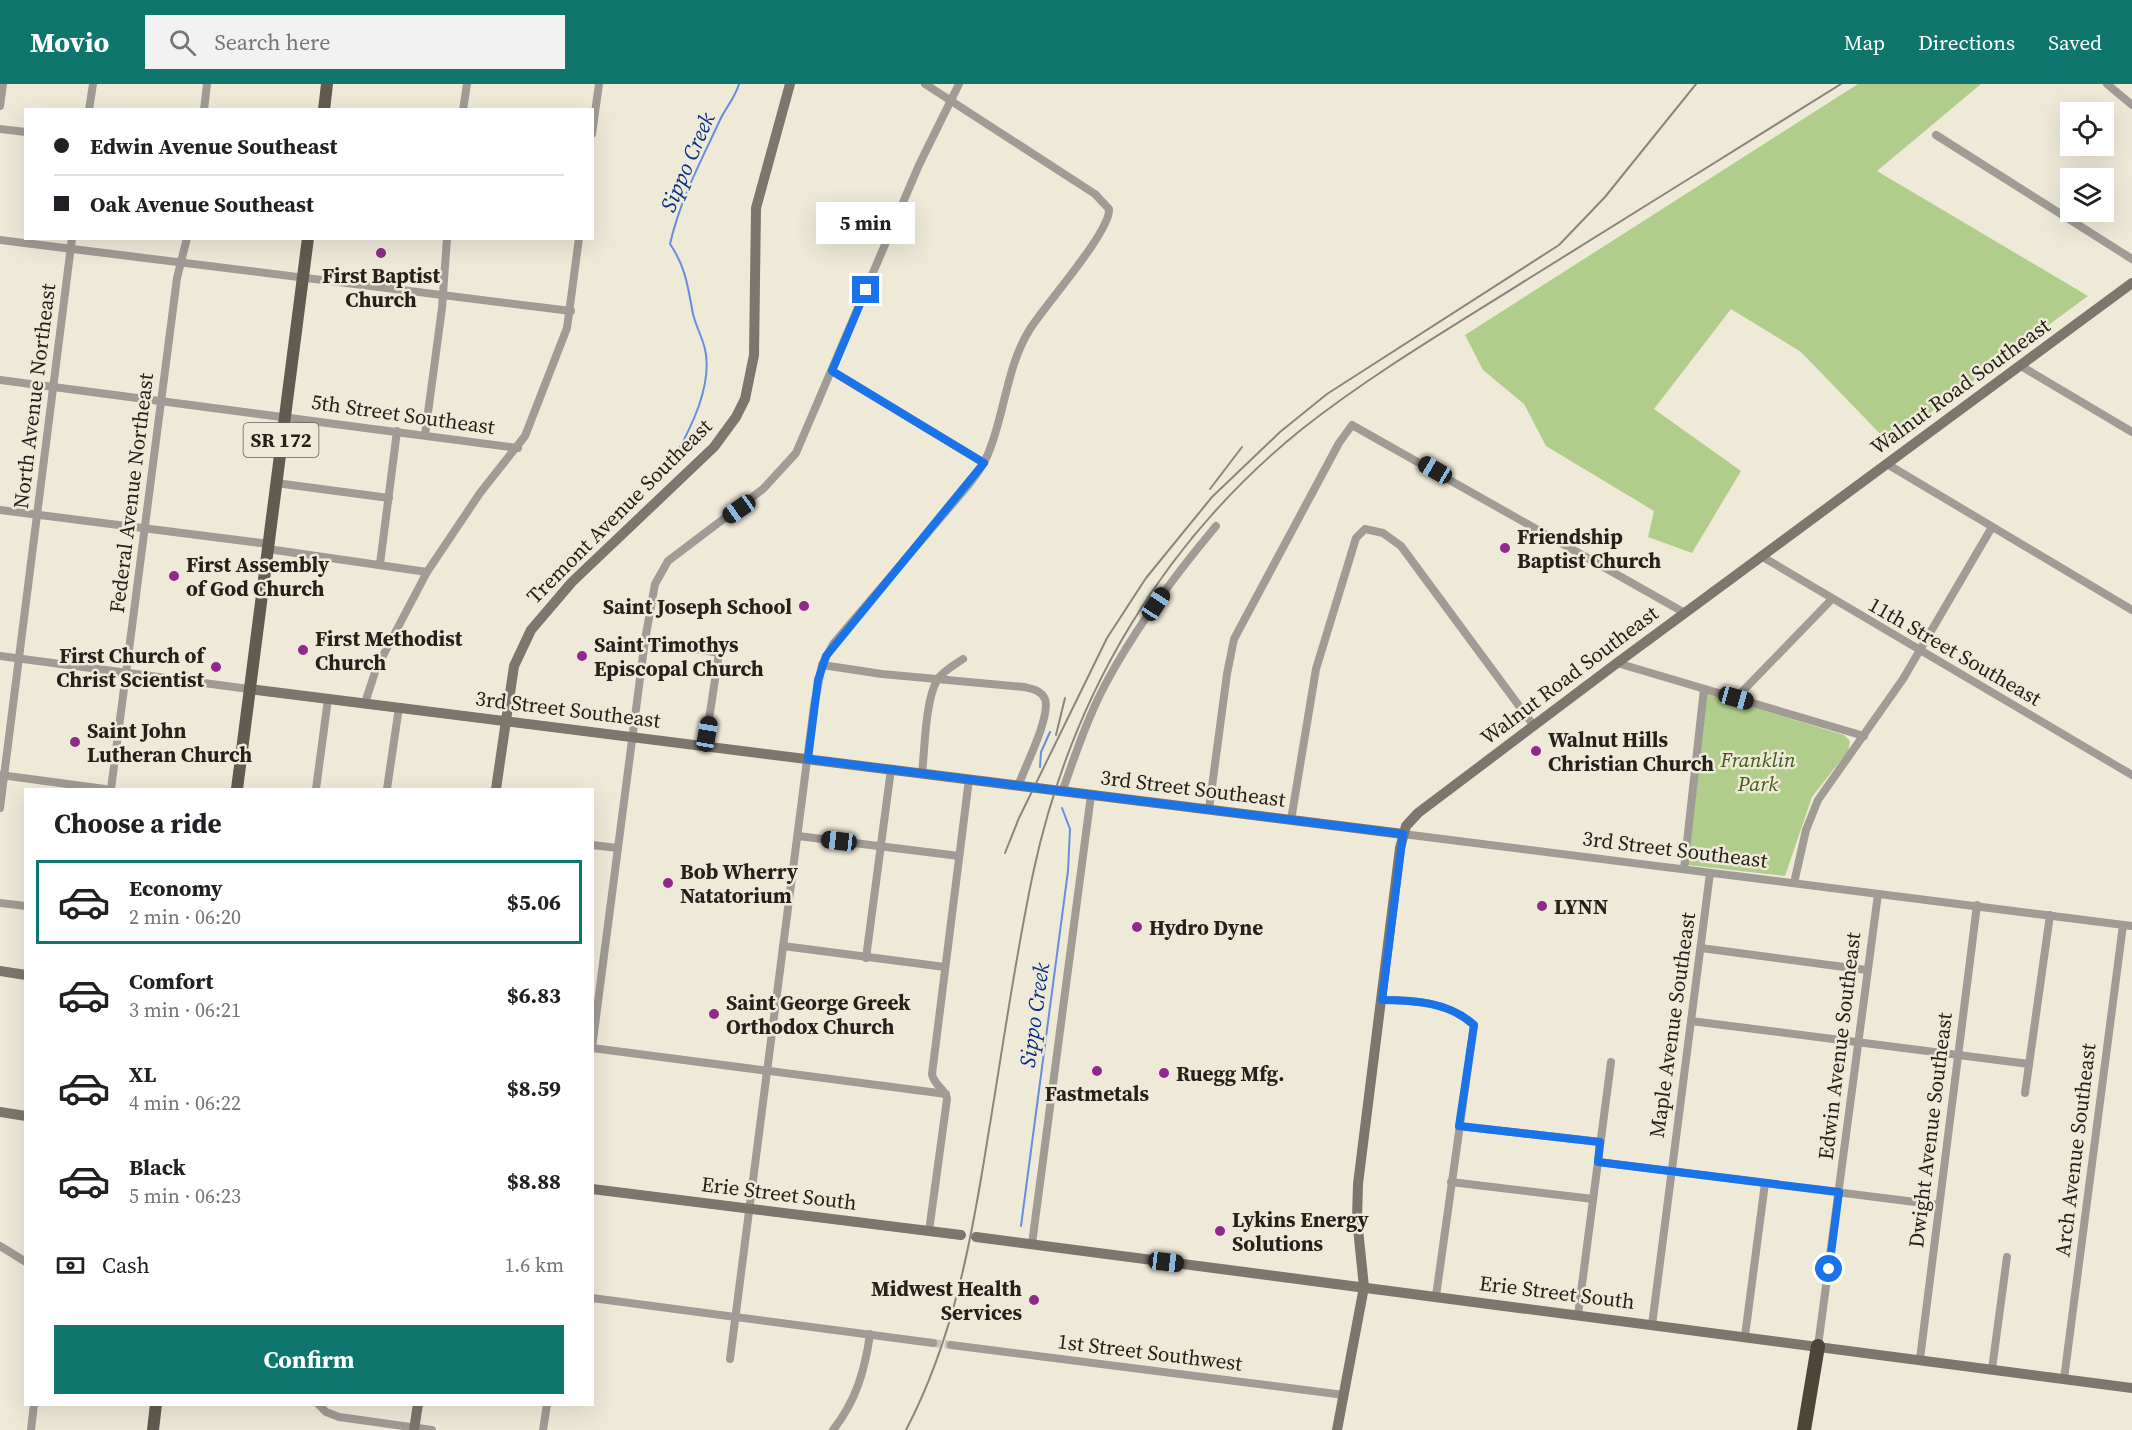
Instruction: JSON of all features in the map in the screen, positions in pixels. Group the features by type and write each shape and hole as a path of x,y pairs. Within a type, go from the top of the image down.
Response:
{"highway":[{"path":"1804,1430 1818,1346"},
{"path":"1809,1430 1818,1346"}],"main road":[{"path":"324,108 327,84"},
{"name":"Tremont Avenue Southeast","path":"496,788 516,659 546,610 714,447 741,408 748,389 754,355 756,208 790,84"},
{"name":"SR 172","path":"237,788 308,240"},
{"name":"Walnut Road Southeast","path":"1403,834 1418,813 1761,556 2132,283"},
{"name":"3rd Street Southeast","path":"249,689 1403,834"},
{"path":"1337,1430 1364,1287 1357,1219 1358,1184 1403,834"},
{"path":"0,972 24,975"},
{"path":"0,1112 24,1116"},
{"name":"Erie Street South","path":"594,1189 961,1235"},
{"name":"Erie Street South","path":"976,1237 2132,1388"},
{"path":"153,1430 156,1406"},
{"path":"414,1429 417,1406"}],"street":[{"path":"0,106 3,84"},
{"path":"90,108 93,84"},
{"path":"204,108 207,84"},
{"path":"463,108 467,84"},
{"path":"594,120 599,84"},
{"path":"730,1359 822,665 833,644 966,488 984,463 1023,339 1109,220 1110,209 1095,194 925,84"},
{"path":"594,1033 645,640 651,600 661,572 678,552 739,509 787,465 802,441 919,165 959,84"},
{"path":"2107,84 2132,105"},
{"path":"0,129 24,132"},
{"path":"1936,135 2132,259"},
{"path":"0,240 571,311"},
{"name":"North Avenue Northeast","path":"0,808 2,775 19,659 72,240"},
{"name":"Federal Avenue Northeast","path":"111,788 162,400 181,262 186,240"},
{"path":"425,435 442,308 441,295 447,240"},
{"path":"365,703 375,669 427,572 480,493 518,448 562,341 571,311 579,240"},
{"path":"2021,366 2132,432"},
{"path":"832,371 984,463"},
{"name":"5th Street Southeast","path":"0,380 518,448"},
{"path":"1209,809 1227,674 1234,639 1339,443 1352,425 1685,613"},
{"path":"380,564 397,431"},
{"path":"1887,464 2132,610"},
{"path":"276,483 388,498"},
{"path":"0,510 145,527 427,572"},
{"path":"1062,792 1087,722 1105,684 1168,587 1216,526"},
{"path":"1794,883 1806,830 1818,800 1864,736 1920,650 1992,527"},
{"path":"1291,820 1316,669 1356,538 1361,531 1368,529 1391,538 1408,555 1534,726"},
{"name":"11th Street Southeast","path":"1761,556 2132,775"},
{"path":"1736,698 1832,599"},
{"path":"645,640 719,653 705,746"},
{"path":"0,656 249,689"},
{"path":"922,773 932,695 938,680 963,659"},
{"path":"1617,663 1864,736"},
{"path":"822,665 938,680 1024,687 1041,694 1046,702 1045,714 1018,786"},
{"path":"1684,869 1704,689"},
{"path":"316,788 328,699"},
{"path":"387,788 399,707"},
{"path":"866,958 891,770"},
{"path":"2,775 98,788"},
{"path":"946,1094 936,1084 933,1074 969,779"},
{"path":"1032,1244 1091,795"},
{"name":"3rd Street Southeast","path":"1403,834 2132,926"},
{"path":"798,836 959,856"},
{"path":"594,845 618,848"},
{"name":"Maple Avenue Southeast","path":"1652,1325 1710,873"},
{"name":"Edwin Avenue Southeast","path":"1818,1346 1878,894"},
{"path":"0,903 24,906"},
{"name":"Dwight Avenue Southeast","path":"1920,1359 1977,906"},
{"path":"2025,1093 2050,915"},
{"name":"Arch Avenue Southeast","path":"2064,1379 2123,925"},
{"path":"783,946 945,967"},
{"path":"1701,948 1867,970"},
{"path":"1382,1000 1429,1003 1453,1011 1473,1023 1475,1029 1459,1126 1436,1296"},
{"path":"1691,1021 2028,1064"},
{"path":"594,1048 946,1094"},
{"path":"1578,1315 1611,1062"},
{"path":"929,1231 946,1094"},
{"path":"1459,1126 1600,1142"},
{"path":"1598,1162 1939,1205"},
{"path":"1451,1182 1593,1199"},
{"path":"1745,1336 1765,1183"},
{"path":"0,1246 24,1261"},
{"path":"1992,1369 2007,1257"},
{"path":"594,1298 933,1343"},
{"path":"833,1430 848,1408 859,1384 870,1334"},
{"name":"1st Street Southwest","path":"951,1346 1344,1395"},
{"path":"31,1430 34,1406"},
{"path":"320,1406 326,1412 339,1417 432,1430"},
{"path":"543,1430 547,1406"}],"green space":[{"path":"1858,84 1981,84 1877,171 2088,296 1889,443 1801,352 1731,309 1654,409 1741,471 1692,553 1648,537 1654,511 1546,446 1524,404 1483,370 1465,335"},
{"name":"Franklin Park","path":"1707,693 1844,735 1850,741 1848,751 1812,797 1785,876 1688,865"}],"waterway":[{"name":"Sippo Creek","path":"674,458 699,406 707,363 705,349 693,314 686,278 680,261 670,244 679,212 692,181 739,84"},
{"name":"Sippo Creek","path":"1040,767 1041,752 1050,732"},
{"name":"Sippo Creek","path":"1021,1226 1068,871 1070,829 1062,808"}],"tunnel":[{"path":"933,1343 951,1345"}],"railway":[{"path":"1005,853 1019,818 1107,638 1146,578 1212,497 1280,432 1327,394 1559,245 1605,197 1696,84"},
{"path":"906,1430 937,1360 968,1250 1021,935 1034,869 1051,805 1072,743 1099,683 1130,626 1166,572 1207,521 1252,473 1329,408 1442,333 1841,84"},
{"path":"1210,489 1242,447"},
{"path":"1056,735 1065,698"}],"place":[{"name":"First Baptist Church","path":"381,253"},
{"name":"Friendship Baptist Church","path":"1505,548"},
{"name":"First Assembly of God Church","path":"174,576"},
{"name":"Saint Joseph School","path":"804,606"},
{"name":"First Methodist Church","path":"303,650"},
{"name":"Saint Timothys Episcopal Church","path":"582,656"},
{"name":"First Church of Christ Scientist","path":"216,667"},
{"name":"Saint John Lutheran Church","path":"75,742"},
{"name":"Walnut Hills Christian Church","path":"1536,751"},
{"name":"Bob Wherry Natatorium","path":"668,883"},
{"name":"LYNN","path":"1542,906"},
{"name":"Hydro Dyne","path":"1137,927"},
{"name":"Saint George Greek Orthodox Church","path":"714,1014"},
{"name":"Fastmetals","path":"1097,1071"},
{"name":"Ruegg Mfg.","path":"1164,1073"},
{"name":"Lykins Energy Solutions","path":"1220,1231"},
{"name":"Midwest Health Services","path":"1034,1300"}],"route":[{"path":"866,290 832,371 984,463 966,488 833,644 822,665 818,680 808,759 1403,834 1382,1000 1429,1003 1453,1011 1474,1025 1459,1126 1600,1142 1598,1162 1839,1192 1829,1269"}]}
